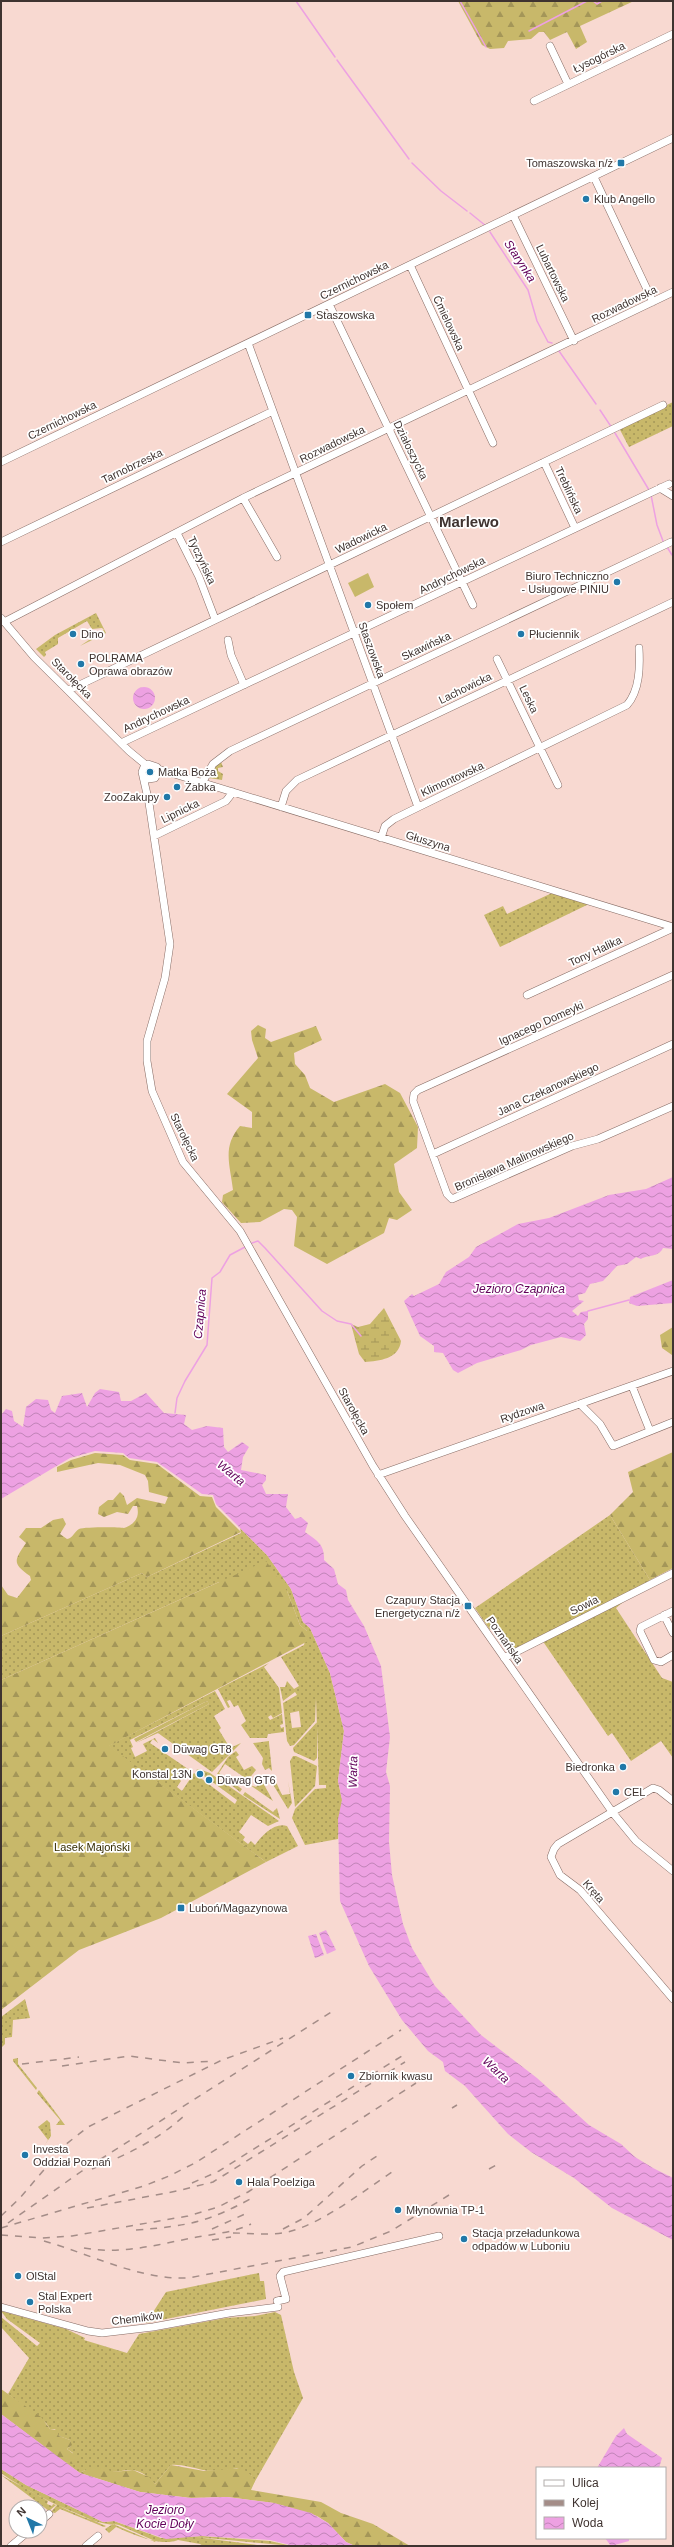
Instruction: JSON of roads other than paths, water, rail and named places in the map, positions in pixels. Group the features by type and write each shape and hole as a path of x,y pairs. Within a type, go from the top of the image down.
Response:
{"street":[{"name":"Łysogórska","path":"534,100 673,34"},
{"path":"550,46 568,84"},
{"name":"Czernichowska","path":"1,462 673,138"},
{"path":"594,177 653,302"},
{"name":"Lubartowska","path":"513,215 574,341"},
{"name":"Ćmielowska","path":"410,265 493,443"},
{"name":"Rozwadowska","path":"2,620 177,533 243,498 574,341 673,292"},
{"name":"Działoszycka","path":"329,304 473,605"},
{"name":"Staszowska","path":"248,343 418,807"},
{"name":"Wadowicka","path":"68,690 663,405"},
{"name":"Tarnobrzeska","path":"1,542 273,411"},
{"name":"Treblińska","path":"544,462 575,528"},
{"name":"Andrychowska","path":"121,743 141,732 354,634 669,484"},
{"path":"660,488 673,496"},
{"path":"243,498 277,557"},
{"name":"Tyczyńska","path":"177,533 199,577 214,619"},
{"name":"Skawińska","path":"202,783 213,764 225,753 672,541"},
{"name":"Lachowicka","path":"281,807 286,790 291,784 673,602"},
{"name":"Starołęcka","path":"2,620 68,690 129,751 146,773 170,944 166,978 147,1041 147,1061 152,1091 183,1162 197,1182 240,1231 379,1477"},
{"path":"228,640 231,655 244,685"},
{"name":"Klimontowska","path":"381,838 387,823 596,722 623,707 633,696 640,663 639,648"},
{"name":"Leska","path":"498,659 541,749"},
{"path":"541,749 558,785"},
{"name":"Głuszyna","path":"146,773 153,764 158,772 177,775 673,927"},
{"path":"146,773 158,772"},
{"name":"Lipnicka","path":"154,836 226,802 233,792"},
{"name":"Tony Halika","path":"527,995 673,927"},
{"name":"Ignacego Domeyki","path":"418,1090 673,975"},
{"name":"Jana Czekanowskiego","path":"432,1154 673,1044"},
{"name":"Bronisława Malinowskiego","path":"418,1090 414,1094 413,1101 447,1194 450,1199 455,1200 572,1146 598,1140 673,1106"},
{"name":"Rydzowa","path":"379,1477 633,1389 673,1371"},
{"path":"633,1389 650,1431"},
{"path":"583,1406 600,1424 613,1446 673,1422"},
{"name":"Poznańska","path":"379,1477 612,1813 636,1841 673,1871"},
{"name":"Sowia","path":"504,1658 673,1573"},
{"path":"673,1611 641,1627 640,1631 654,1660 661,1662 673,1655"},
{"path":"664,1616 673,1633"},
{"path":"612,1813 653,1788 659,1790 673,1801"},
{"name":"Kręta","path":"612,1813 558,1844 552,1852 552,1860 560,1875 580,1890 673,1998"},
{"name":"Chemików","path":"1,2307 88,2332 102,2333 162,2326 278,2304 286,2299 280,2276 283,2272 439,2236"},
{"path":"86,2546 98,2536"},
{"path":"11,2546 19,2539"}],"water":[{"path":"144,687 152,690 155,698 152,706 144,709 136,706 133,698 136,690"},
{"name":"Jezioro Czapnica","path":"673,1177 673,1249 663,1248 659,1253 641,1259 636,1257 627,1264 617,1266 603,1281 590,1284 585,1293 578,1295 579,1300 584,1301 572,1311 578,1316 581,1312 588,1311 588,1319 584,1324 586,1335 580,1341 561,1337 531,1345 521,1350 477,1363 458,1373 453,1370 443,1353 434,1352 434,1346 420,1336 404,1301 412,1294 414,1296 439,1284 446,1272 469,1257 476,1247 518,1224 549,1218 609,1195 646,1189"},
{"path":"673,1280 673,1303 637,1306 629,1303 630,1297"},
{"name":"Warta","path":"100,1389 119,1392 121,1401 131,1401 146,1393 164,1413 186,1415 184,1424 192,1430 207,1426 223,1428 224,1447 228,1452 242,1442 249,1447 243,1457 241,1470 266,1475 266,1480 262,1485 266,1494 288,1494 286,1507 295,1519 301,1517 308,1523 305,1532 319,1543 323,1550 324,1560 334,1569 338,1584 346,1590 348,1600 364,1626 381,1666 390,1737 386,1772 390,1786 389,1842 392,1875 403,1924 412,1948 435,1986 481,2035 537,2078 589,2125 621,2144 635,2157 673,2178 673,2240 612,2208 574,2178 531,2152 508,2134 465,2086 445,2071 443,2062 428,2051 402,2020 369,1966 340,1901 338,1819 342,1800 338,1781 344,1731 330,1673 310,1628 303,1622 291,1589 267,1555 216,1504 213,1495 202,1494 157,1462 129,1458 123,1453 95,1451 70,1458 1,1499 1,1415 6,1409 12,1411 14,1421 23,1427 26,1407 36,1399 48,1400 51,1410 55,1413 62,1396 82,1393 87,1407 95,1393"},
{"path":"326,1930 336,1950 327,1954 319,1933"},
{"path":"316,1934 324,1955 315,1958 308,1936"},
{"name":"Jezioro Kocie Doły","path":"1,2414 80,2473 140,2492 191,2498 227,2497 274,2503 311,2513 328,2523 346,2542 355,2546 294,2546 270,2540 202,2536 166,2539 114,2521 103,2522 26,2485 1,2469"},
{"path":"624,2428 627,2434 662,2458 659,2467 598,2467 616,2436"},
{"path":"606,2539 629,2539 629,2541 611,2546"}],"waterway":[{"name":"Starynka","path":"296,1 335,57"},
{"path":"460,1 486,47"},
{"path":"529,31 587,1"},
{"path":"593,1 597,4 602,1"},
{"name":"Starynka","path":"337,60 409,159"},
{"name":"Starynka","path":"412,163 441,191 467,211"},
{"name":"Starynka","path":"470,213 486,226"},
{"name":"Starynka","path":"490,232 528,290 537,321 548,342 552,343"},
{"name":"Starynka","path":"559,351 596,404"},
{"name":"Starynka","path":"600,410 612,428"},
{"name":"Starynka","path":"615,433 649,490"},
{"name":"Starynka","path":"651,495 657,525 663,541"},
{"name":"Starynka","path":"667,547 672,555"},
{"name":"Czapnica","path":"252,1243 258,1241 322,1311 337,1321 351,1324 361,1336"},
{"name":"Czapnica","path":"175,1413 177,1398 185,1381 207,1345 212,1278 220,1272 230,1255 245,1247"},
{"path":"588,1311 629,1300"}],"railway":[{"path":"8,2223 82,2171 336,2009"},
{"path":"1,2228 144,2186 169,2176 195,2163 401,2030"},
{"path":"1,2216 20,2198 65,2145 88,2127 222,2060 283,2038"},
{"path":"192,2183 219,2171 405,2054"},
{"path":"62,2066 129,2056 183,2063 214,2061"},
{"path":"22,2064 79,2057"},
{"path":"87,2208 177,2191 213,2182 405,2062"},
{"path":"1,2235 42,2238 72,2236 188,2216 218,2207 248,2192 416,2083"},
{"path":"452,2108 457,2105"},
{"path":"92,2169 141,2146 164,2132 185,2115"},
{"path":"283,2229 304,2218 362,2166 380,2154"},
{"path":"489,2169 498,2164"},
{"path":"233,2233 274,2234 301,2228 315,2222 342,2206 392,2172"},
{"path":"44,2241 133,2271 170,2278 188,2278 352,2247 391,2231 449,2195"},
{"path":"136,2230 170,2227 198,2221 224,2212 254,2197"},
{"path":"212,2229 245,2214"},
{"path":"84,2248 98,2250 141,2248 225,2232 251,2224"},
{"path":"212,2240 231,2237"}],"place":[{"name":"Tomaszowska n/ż","path":"621,163"},
{"name":"Klub Angello","path":"586,199"},
{"name":"Staszowska","path":"308,315"},
{"name":"Biuro Techniczno - Usługowe PINIU","path":"617,582"},
{"name":"Społem","path":"368,605"},
{"name":"Dino","path":"73,634"},
{"name":"Płuciennik","path":"521,634"},
{"name":"POLRAMA Oprawa obrazów","path":"81,664"},
{"name":"Matka Boża","path":"150,772"},
{"name":"Żabka","path":"177,787"},
{"name":"ZooZakupy","path":"167,797"},
{"name":"Czapury Stacja Energetyczna n/ż","path":"468,1606"},
{"name":"Düwag GT8","path":"165,1749"},
{"name":"Biedronka","path":"623,1767"},
{"name":"Konstal 13N","path":"200,1774"},
{"name":"Düwag GT6","path":"209,1780"},
{"name":"CEL","path":"616,1792"},
{"name":"Luboń/Magazynowa","path":"181,1908"},
{"name":"Zbiornik kwasu","path":"351,2076"},
{"name":"Investa Oddział Poznań","path":"25,2155"},
{"name":"Hala Poelziga","path":"239,2182"},
{"name":"Młynownia TP-1","path":"398,2210"},
{"name":"Stacja przeładunkowa odpadów w Luboniu","path":"464,2239"},
{"name":"OlStal","path":"18,2276"},
{"name":"Stal Expert Polska","path":"30,2302"}],"district":[{"name":"Marlewo","path":"469,522"}],"park label":[{"name":"Lasek Majoński","path":"92,1847"}]}
